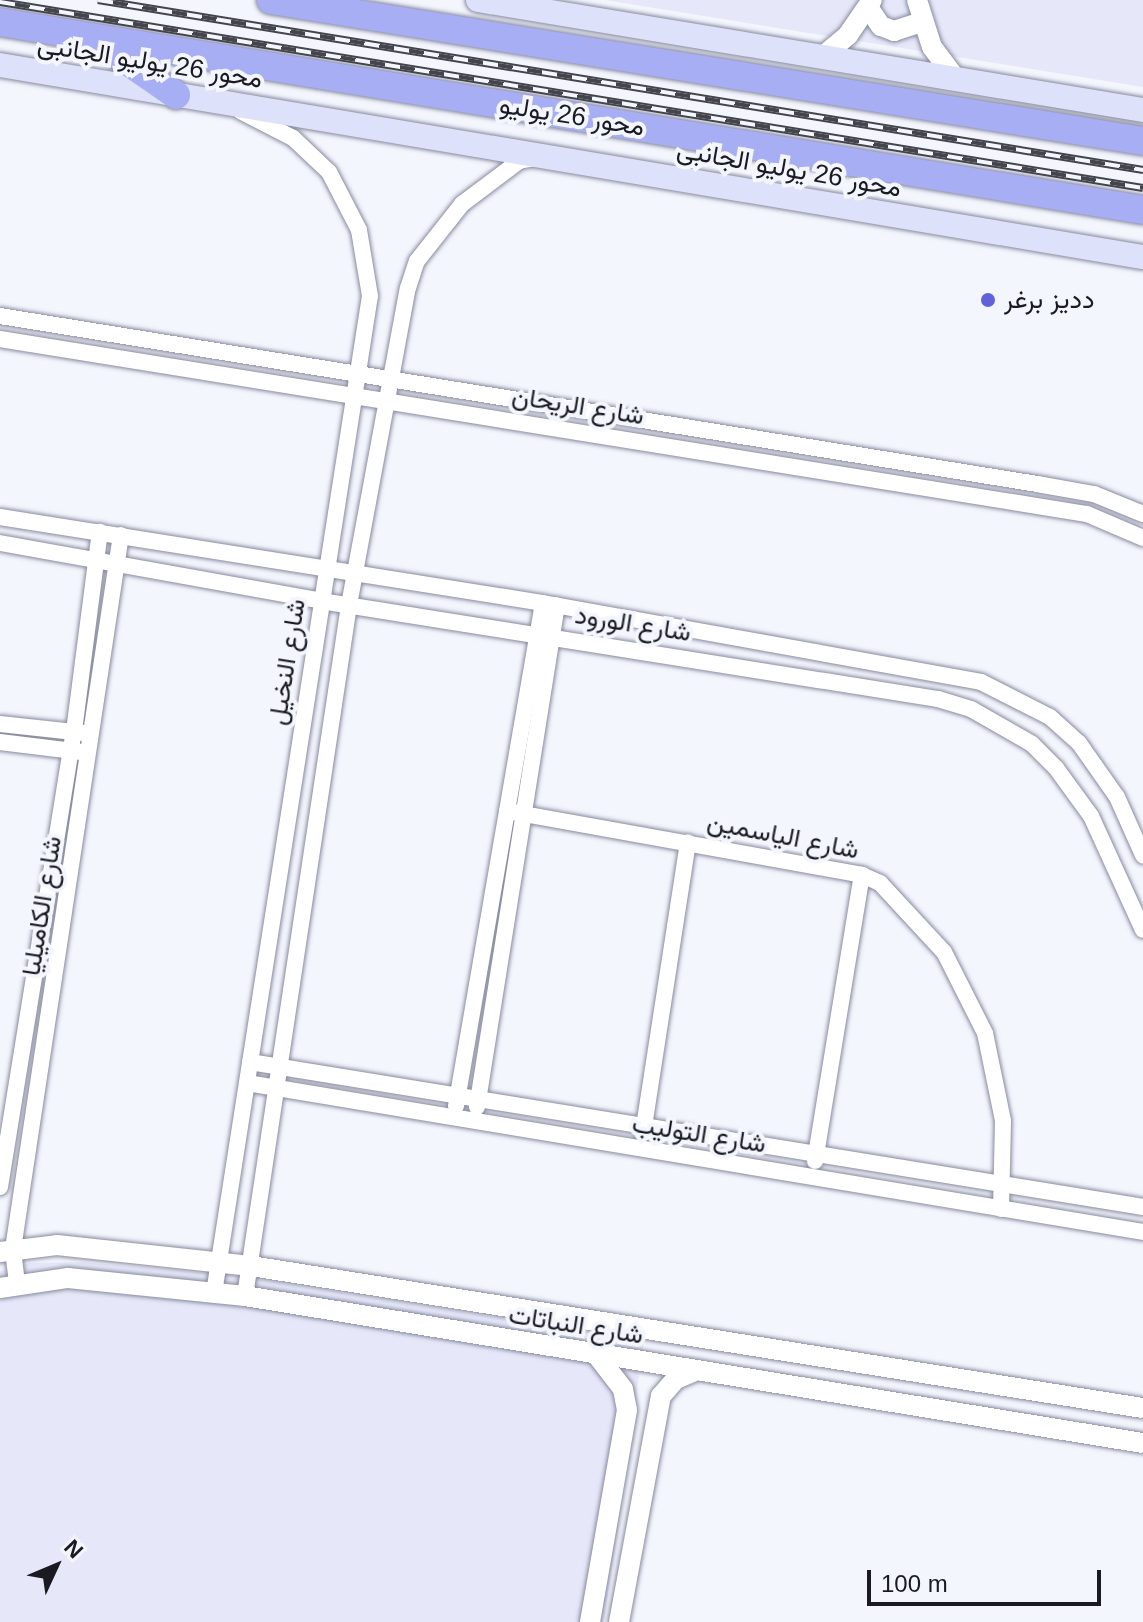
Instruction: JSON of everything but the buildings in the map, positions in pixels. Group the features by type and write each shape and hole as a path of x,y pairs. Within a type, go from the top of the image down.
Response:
{"highway":[{"path":"271,0 1143,141"},
{"name":"محور 26 يوليو","path":"0,22 1143,210"},
{"path":"91,36 176,95"}],"main road":[{"path":"478,0 1143,110"},
{"name":"محور 26 يوليو الجانبى","path":"0,65 553,154 1143,257"}],"street":[{"path":"917,0 922,22 956,79"},
{"path":"822,57 870,4 881,26 894,31 922,22"},
{"name":"شارع النخيل","path":"214,1293 215,1262 247,1083 321,601 361,373 370,296 365,251 350,209 317,156 225,103"},
{"name":"شارع النخيل","path":"245,1296 283,1067 349,605 408,288 417,261 438,231 489,180 519,161 553,154"},
{"name":"شارع الريحان","path":"0,316 1037,484 1094,494 1143,514"},
{"path":"35,343 38,320"},
{"name":"شارع الريحان","path":"0,339 149,360 1087,514 1143,538"},
{"path":"149,360 153,339"},
{"name":"شارع الورود","path":"0,517 550,604 981,682 1050,717 1103,774 1143,855"},
{"path":"6,544 20,520"},
{"name":"شارع الكاميليا","path":"0,1187 74,731 100,532"},
{"name":"شارع الكاميليا","path":"6,1284 7,1250 93,735 121,535"},
{"name":"شارع الورود","path":"6,544 321,601 545,633 856,685 971,709 1032,744 1091,816 1138,905 1143,930"},
{"path":"454,1117 515,812 550,604"},
{"path":"856,685 861,658"},
{"path":"913,695 920,669"},
{"path":"0,724 93,735"},
{"path":"0,742 90,753"},
{"path":"475,1121 515,812"},
{"name":"شارع الياسمين","path":"515,812 862,875 880,883 926,928 974,1005 1000,1091 1001,1209"},
{"path":"640,1148 688,842"},
{"path":"812,1177 862,875"},
{"name":"شارع التوليب","path":"250,1062 1143,1207"},
{"name":"شارع التوليب","path":"247,1083 1143,1232"},
{"name":"شارع النباتات","path":"7,1250 57,1245 251,1266 1143,1408"},
{"name":"شارع النباتات","path":"6,1284 68,1278 245,1296 697,1370 1142,1438"},
{"path":"590,1622 627,1410 623,1389 596,1354"},
{"path":"619,1622 661,1396 676,1379 697,1370"}],"shaded area":[{"path":"605,0 1143,0 1143,87"},
{"path":"82,1262 230,1275 644,1341 604,1622 0,1622 0,1271 29,1263"}],"railway":[{"path":"98,0 1143,170"},
{"path":"0,2 1143,188"}],"place":[{"name":"دديز برغر","path":"988,300"}]}
